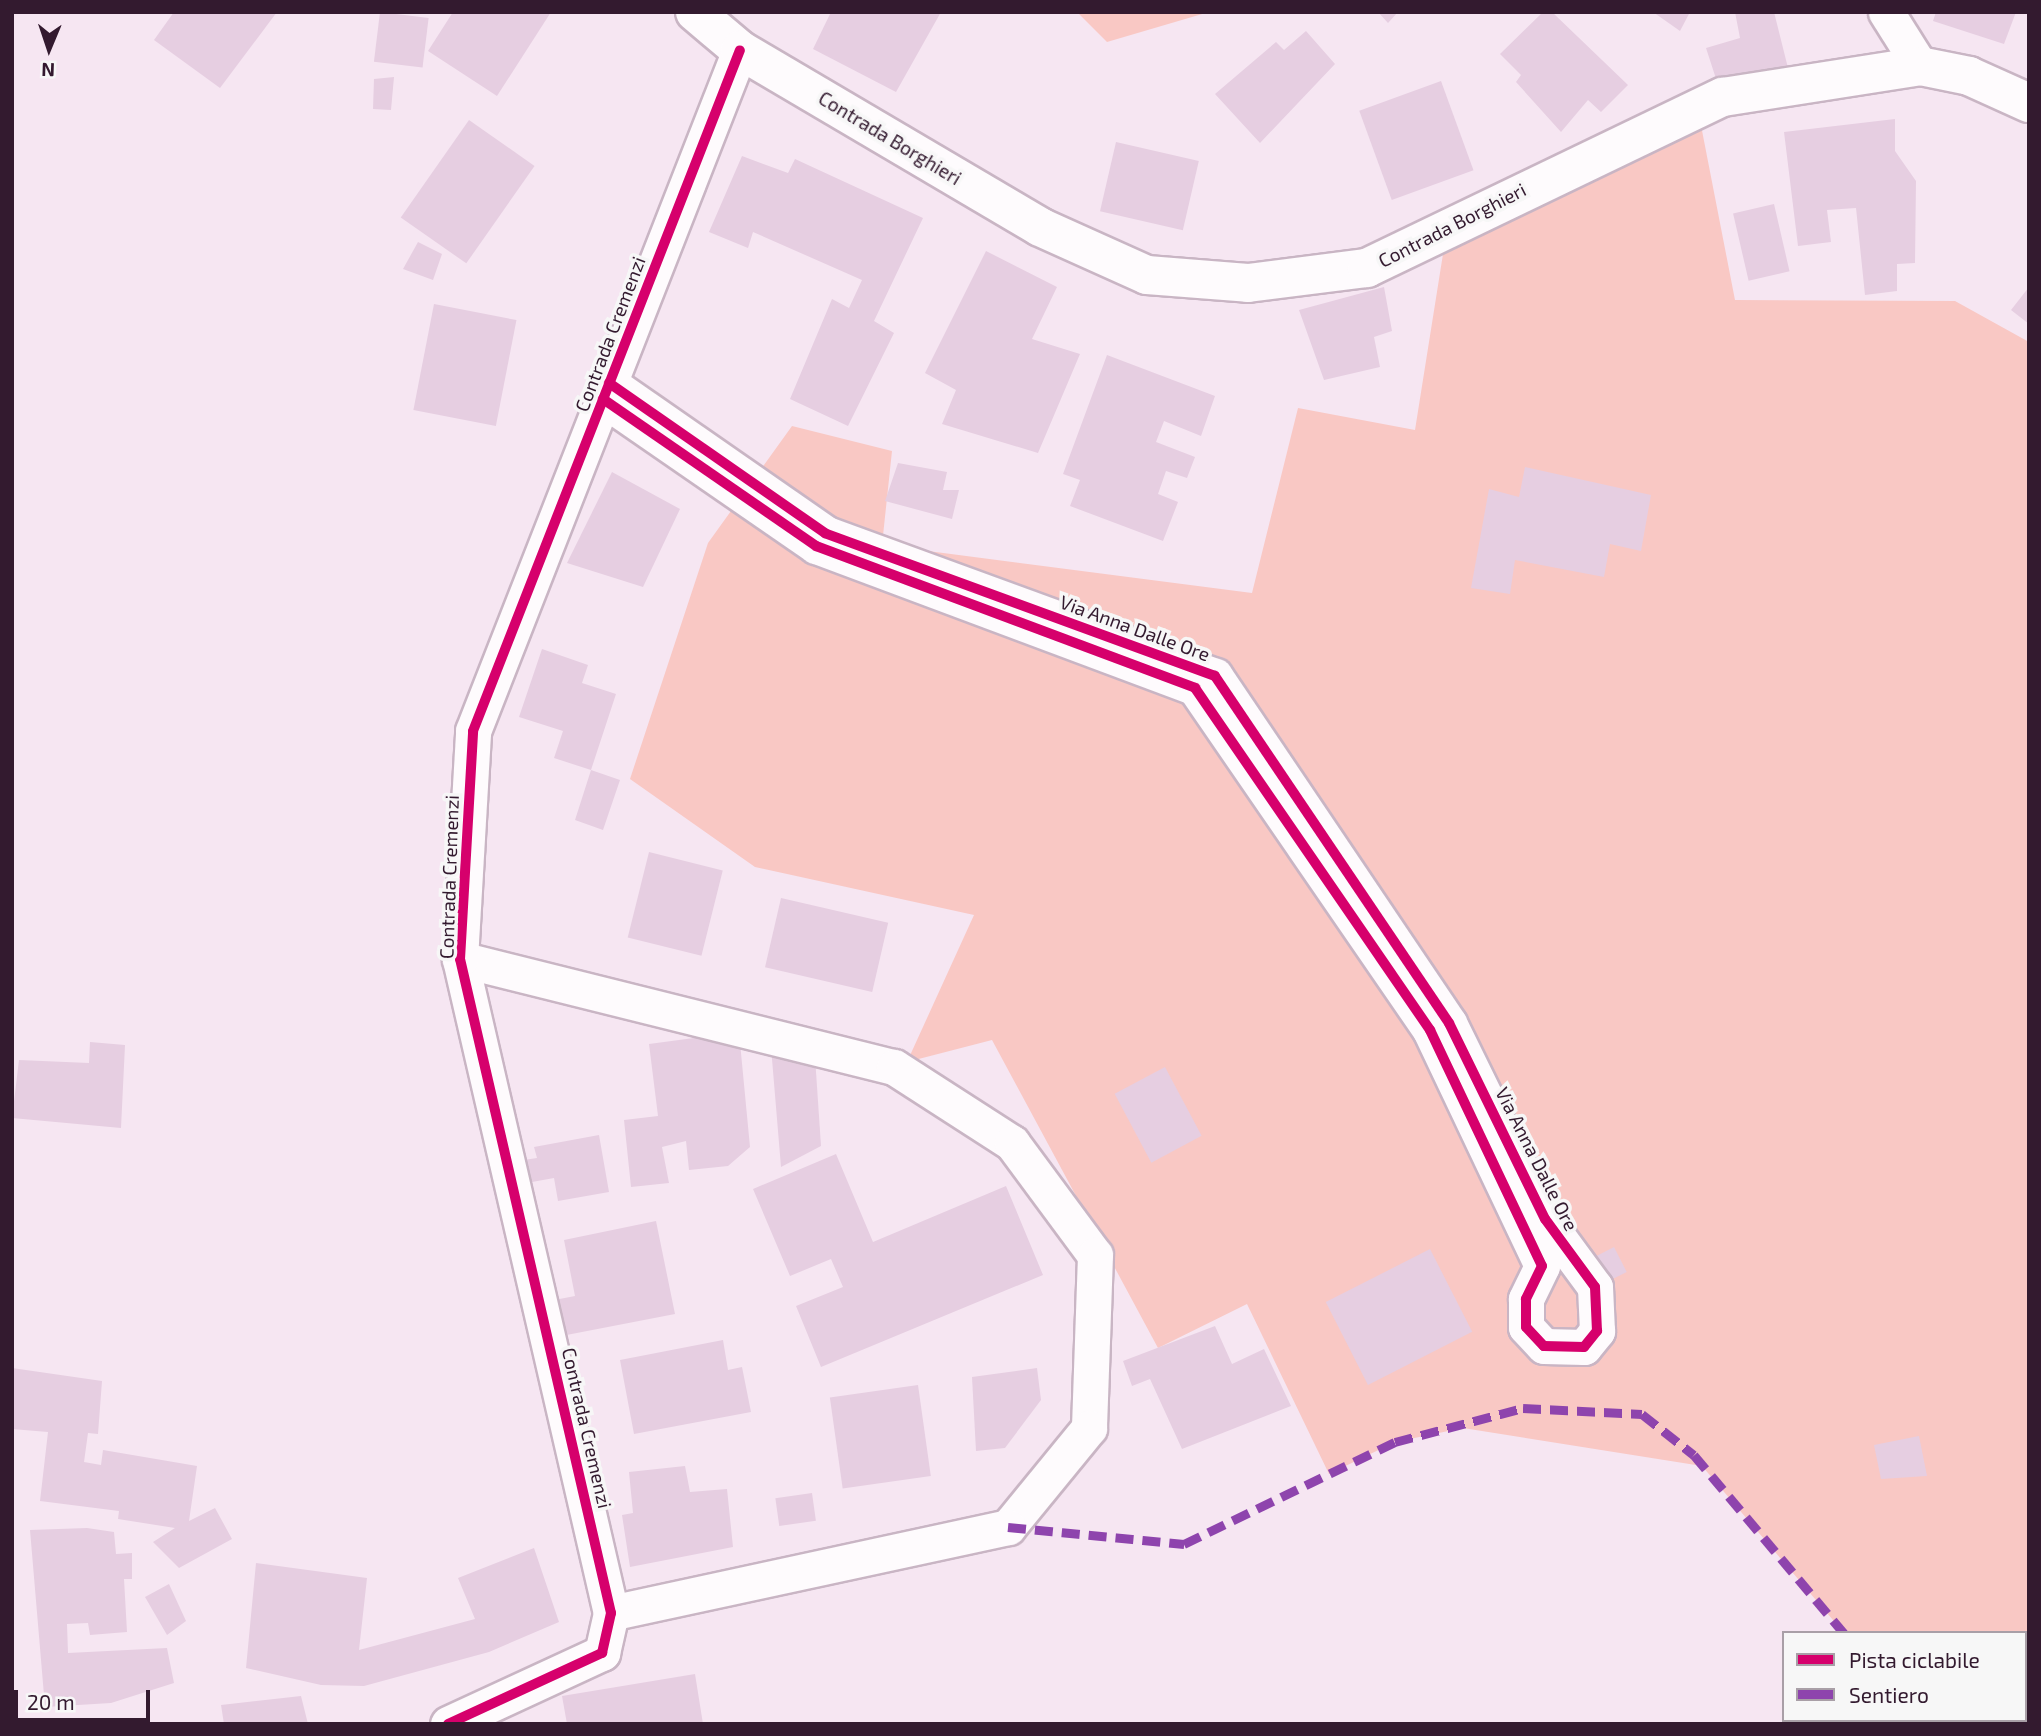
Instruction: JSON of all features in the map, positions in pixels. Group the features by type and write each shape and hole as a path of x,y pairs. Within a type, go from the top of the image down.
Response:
{"street":[{"name":"Contrada Borghieri","path":"695,12 740,50 1040,228 1147,275 1248,284 1367,268 1723,97 1920,66 1969,76 2029,103"},
{"path":"1886,12 1920,66"},
{"name":"Contrada Cremenzi","path":"448,1724 602,1653 611,1613 460,959 472,730 740,50"},
{"name":"Via Anna Dalle Ore","path":"606,391 825,533 1215,676 1441,1012 1545,1219 1595,1287 1597,1331 1584,1347 1544,1346 1526,1327 1526,1299 1542,1266 1430,1030 1195,688 816,546 606,391"},
{"name":"Contrada Cremenzi","path":"460,959 894,1067 1012,1143 1095,1255 1089,1428 1008,1527 611,1613"}],"shaded area":[{"path":"1077,12 1209,12 1107,42"},
{"path":"1698,110 1735,300 1955,301 2029,342 2029,1724 1985,1722 2027,1722 2027,1631 1842,1631 1702,1466 1463,1428 1395,1442 1329,1474 1247,1304 1158,1348 992,1040 907,1062 974,915 755,867 630,779 708,543 792,426 892,451 882,545 1252,593 1298,408 1415,430 1443,254 1596,157"}],"building":[{"path":"174,12 277,12 220,88 154,40"},
{"path":"380,12 429,18 423,68 374,62"},
{"path":"453,12 551,12 497,96 428,51"},
{"path":"831,12 941,12 896,92 813,49"},
{"path":"1378,12 1398,12 1388,23"},
{"path":"1543,12 1552,12 1628,85 1601,112 1588,100 1561,132 1516,82 1521,75 1500,54"},
{"path":"1653,12 1690,12 1680,31"},
{"path":"1735,12 1774,12 1789,72 1720,91 1706,48 1740,38"},
{"path":"1936,12 2016,12 2004,44 1933,21"},
{"path":"1306,31 1335,64 1260,143 1215,94 1276,42 1284,50"},
{"path":"394,77 391,110 373,109 374,79"},
{"path":"1441,81 1473,170 1392,200 1359,111"},
{"path":"1895,119 1895,151 1916,181 1915,263 1897,264 1897,291 1865,295 1856,208 1827,210 1831,242 1798,246 1784,132"},
{"path":"469,120 535,166 466,263 401,217"},
{"path":"1116,142 1199,161 1183,230 1100,211"},
{"path":"742,156 788,173 795,159 923,218 874,321 894,333 848,426 790,399 832,299 849,308 862,280 753,232 748,248 709,232"},
{"path":"1774,204 1790,271 1749,281 1733,213"},
{"path":"418,242 442,254 433,280 403,269"},
{"path":"986,251 1057,287 1032,339 1080,354 1038,453 942,424 956,390 925,373"},
{"path":"1384,287 1392,331 1374,337 1380,367 1324,380 1299,310"},
{"path":"2029,287 2029,324 2011,310"},
{"path":"434,304 516,320 496,426 413,410"},
{"path":"1107,355 1215,396 1201,436 1164,421 1156,442 1195,457 1187,478 1166,471 1158,494 1178,502 1163,541 1070,506 1080,480 1063,474"},
{"path":"898,463 947,472 943,490 959,490 952,519 885,501"},
{"path":"1525,467 1651,495 1641,551 1610,544 1604,577 1515,560 1510,594 1471,588 1489,489 1519,497"},
{"path":"612,472 680,509 643,587 567,563"},
{"path":"542,649 588,665 582,683 616,694 591,770 554,758 563,731 519,717"},
{"path":"591,770 620,780 603,830 575,820"},
{"path":"649,852 723,870 701,956 628,937"},
{"path":"781,898 888,923 872,992 765,967"},
{"path":"739,1032 750,1147 728,1166 689,1170 686,1141 662,1147 669,1183 631,1187 624,1120 658,1116 649,1044"},
{"path":"770,1035 814,1042 821,1146 781,1167"},
{"path":"90,1042 125,1045 121,1128 12,1118 19,1060 89,1063"},
{"path":"1165,1067 1202,1136 1151,1163 1115,1094"},
{"path":"599,1135 609,1192 558,1201 554,1178 521,1184 517,1161 537,1158 534,1147"},
{"path":"836,1154 873,1242 1006,1186 1043,1275 821,1367 796,1306 843,1287 831,1259 790,1276 753,1189"},
{"path":"656,1221 675,1314 551,1338 544,1302 575,1296 564,1240"},
{"path":"1614,1247 1627,1272 1601,1285 1588,1260"},
{"path":"1430,1249 1472,1332 1368,1385 1326,1302"},
{"path":"1215,1326 1232,1364 1264,1349 1291,1406 1182,1449 1150,1379 1132,1386 1123,1361"},
{"path":"723,1340 728,1370 742,1367 751,1412 634,1434 620,1360"},
{"path":"12,1368 102,1381 98,1434 88,1433 84,1462 101,1465 103,1450 197,1466 189,1521 215,1508 232,1539 179,1568 153,1542 175,1528 118,1519 119,1511 40,1501 48,1432 12,1429"},
{"path":"1037,1368 1041,1400 1005,1448 976,1451 972,1377"},
{"path":"918,1385 931,1476 843,1488 830,1397"},
{"path":"1919,1436 1927,1476 1881,1479 1874,1445"},
{"path":"685,1466 690,1492 727,1489 733,1547 630,1567 622,1515 633,1513 629,1472"},
{"path":"812,1493 816,1521 779,1526 775,1498"},
{"path":"87,1528 114,1532 116,1554 132,1553 132,1579 124,1579 127,1632 90,1635 88,1623 67,1624 68,1653 167,1648 174,1683 111,1703 45,1707 30,1530"},
{"path":"534,1548 559,1622 489,1652 364,1686 321,1685 246,1668 256,1563 367,1578 359,1650 475,1619 458,1578"},
{"path":"169,1584 186,1621 167,1635 145,1597"},
{"path":"695,1674 703,1724 567,1724 562,1696"},
{"path":"301,1696 308,1724 224,1724 221,1705"}],"marked path":[{"path":"1008,1527 1184,1544 1395,1442 1523,1408 1642,1414 1694,1455 1842,1631"},
{"path":"1924,1722 1929,1724"}],"cycle path":[{"path":"448,1724 602,1653 611,1613 460,959 473,731 740,50"},
{"path":"603,399 816,546 1195,688 1430,1030 1542,1266 1526,1299 1526,1327 1544,1346 1584,1347 1597,1331 1595,1287 1545,1219 1449,1023 1215,676 825,533 609,383"}]}
